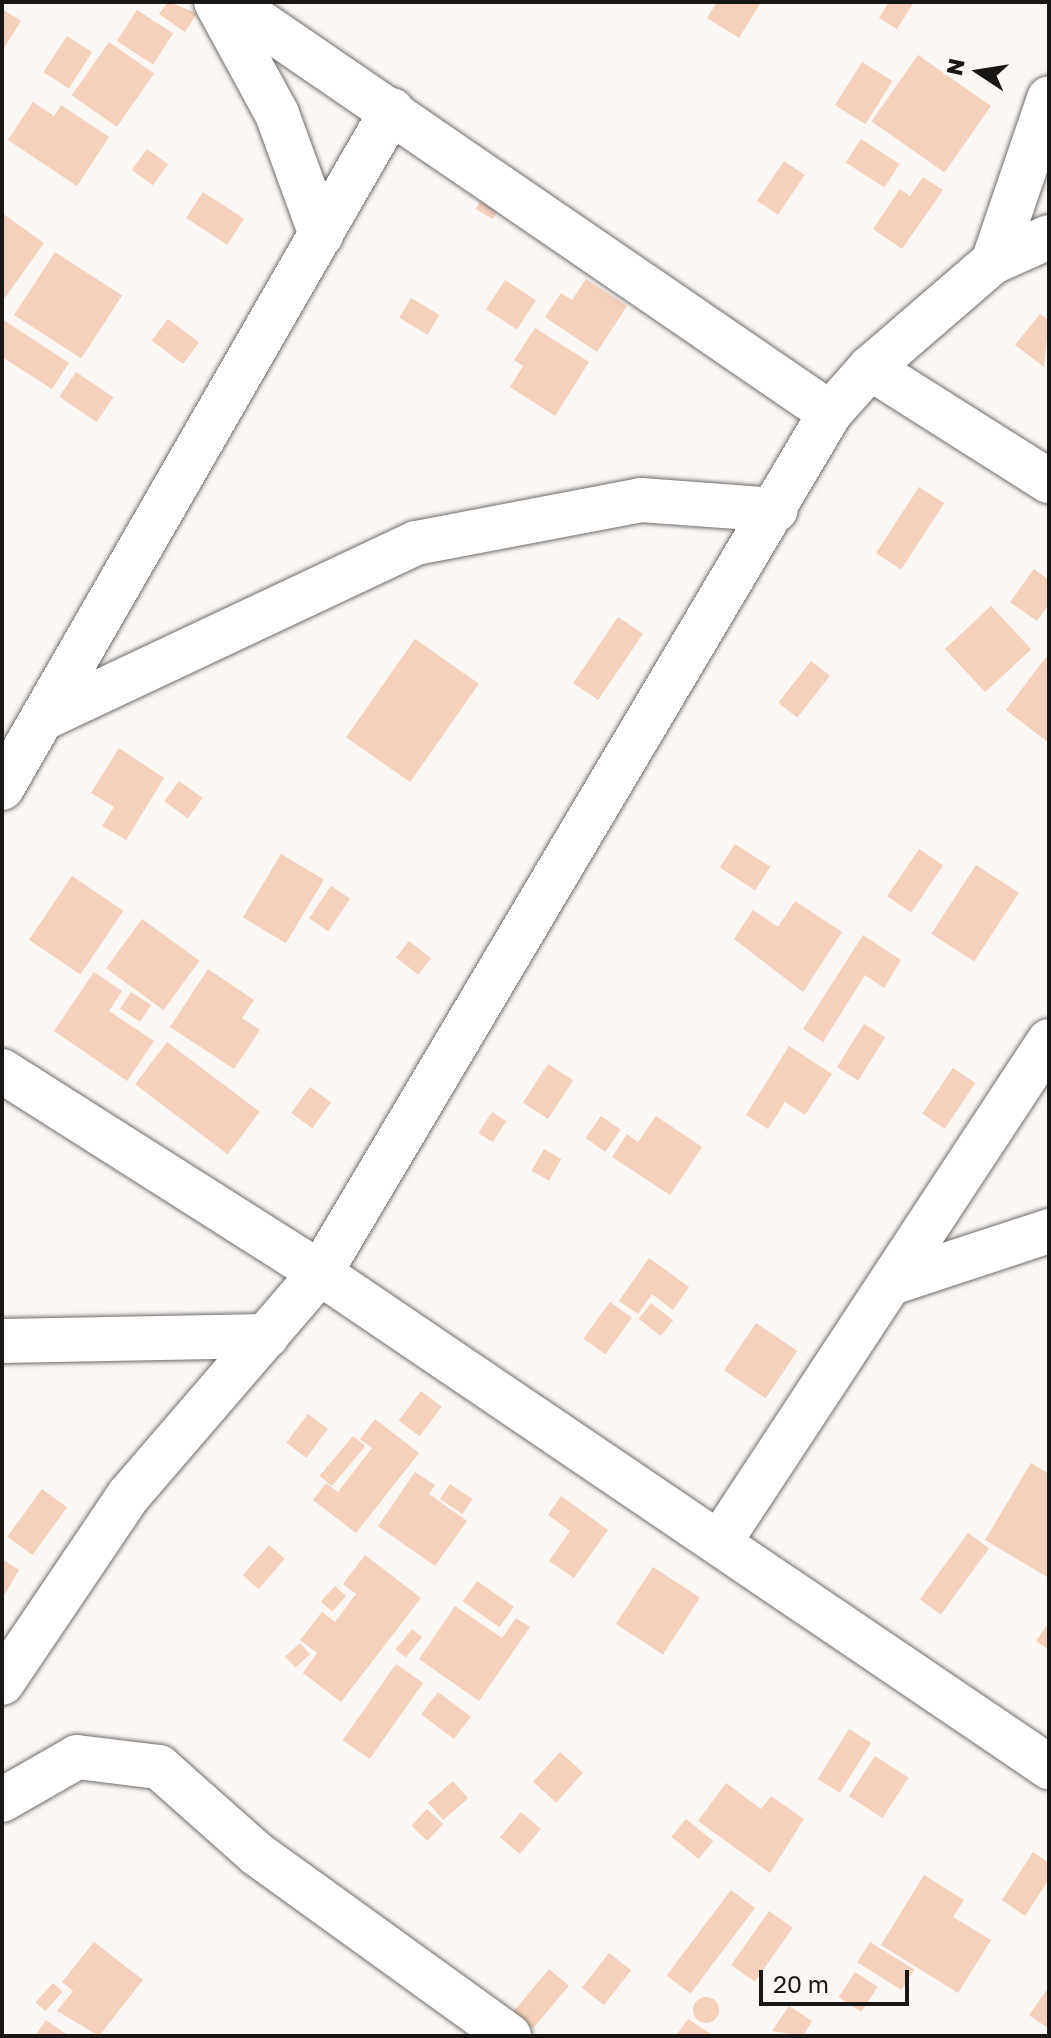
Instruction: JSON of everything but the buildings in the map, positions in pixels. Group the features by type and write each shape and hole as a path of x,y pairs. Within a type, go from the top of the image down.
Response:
{"street":[{"path":"216,2 277,114 321,235"},
{"path":"230,2 392,110 830,413"},
{"path":"993,262 1049,98"},
{"path":"2,788 392,110"},
{"path":"2,1683 129,1495 320,1273 776,510 830,413 870,368 993,262 1049,237"},
{"path":"870,368 1049,481"},
{"path":"44,718 416,543 641,500 776,510"},
{"path":"721,1540 897,1281 1049,1041"},
{"path":"2,1071 320,1273 721,1540 1049,1767"},
{"path":"897,1281 1049,1231"},
{"path":"2,1341 267,1336"},
{"path":"2,1800 77,1757 159,1767 257,1854 509,2036"}]}
